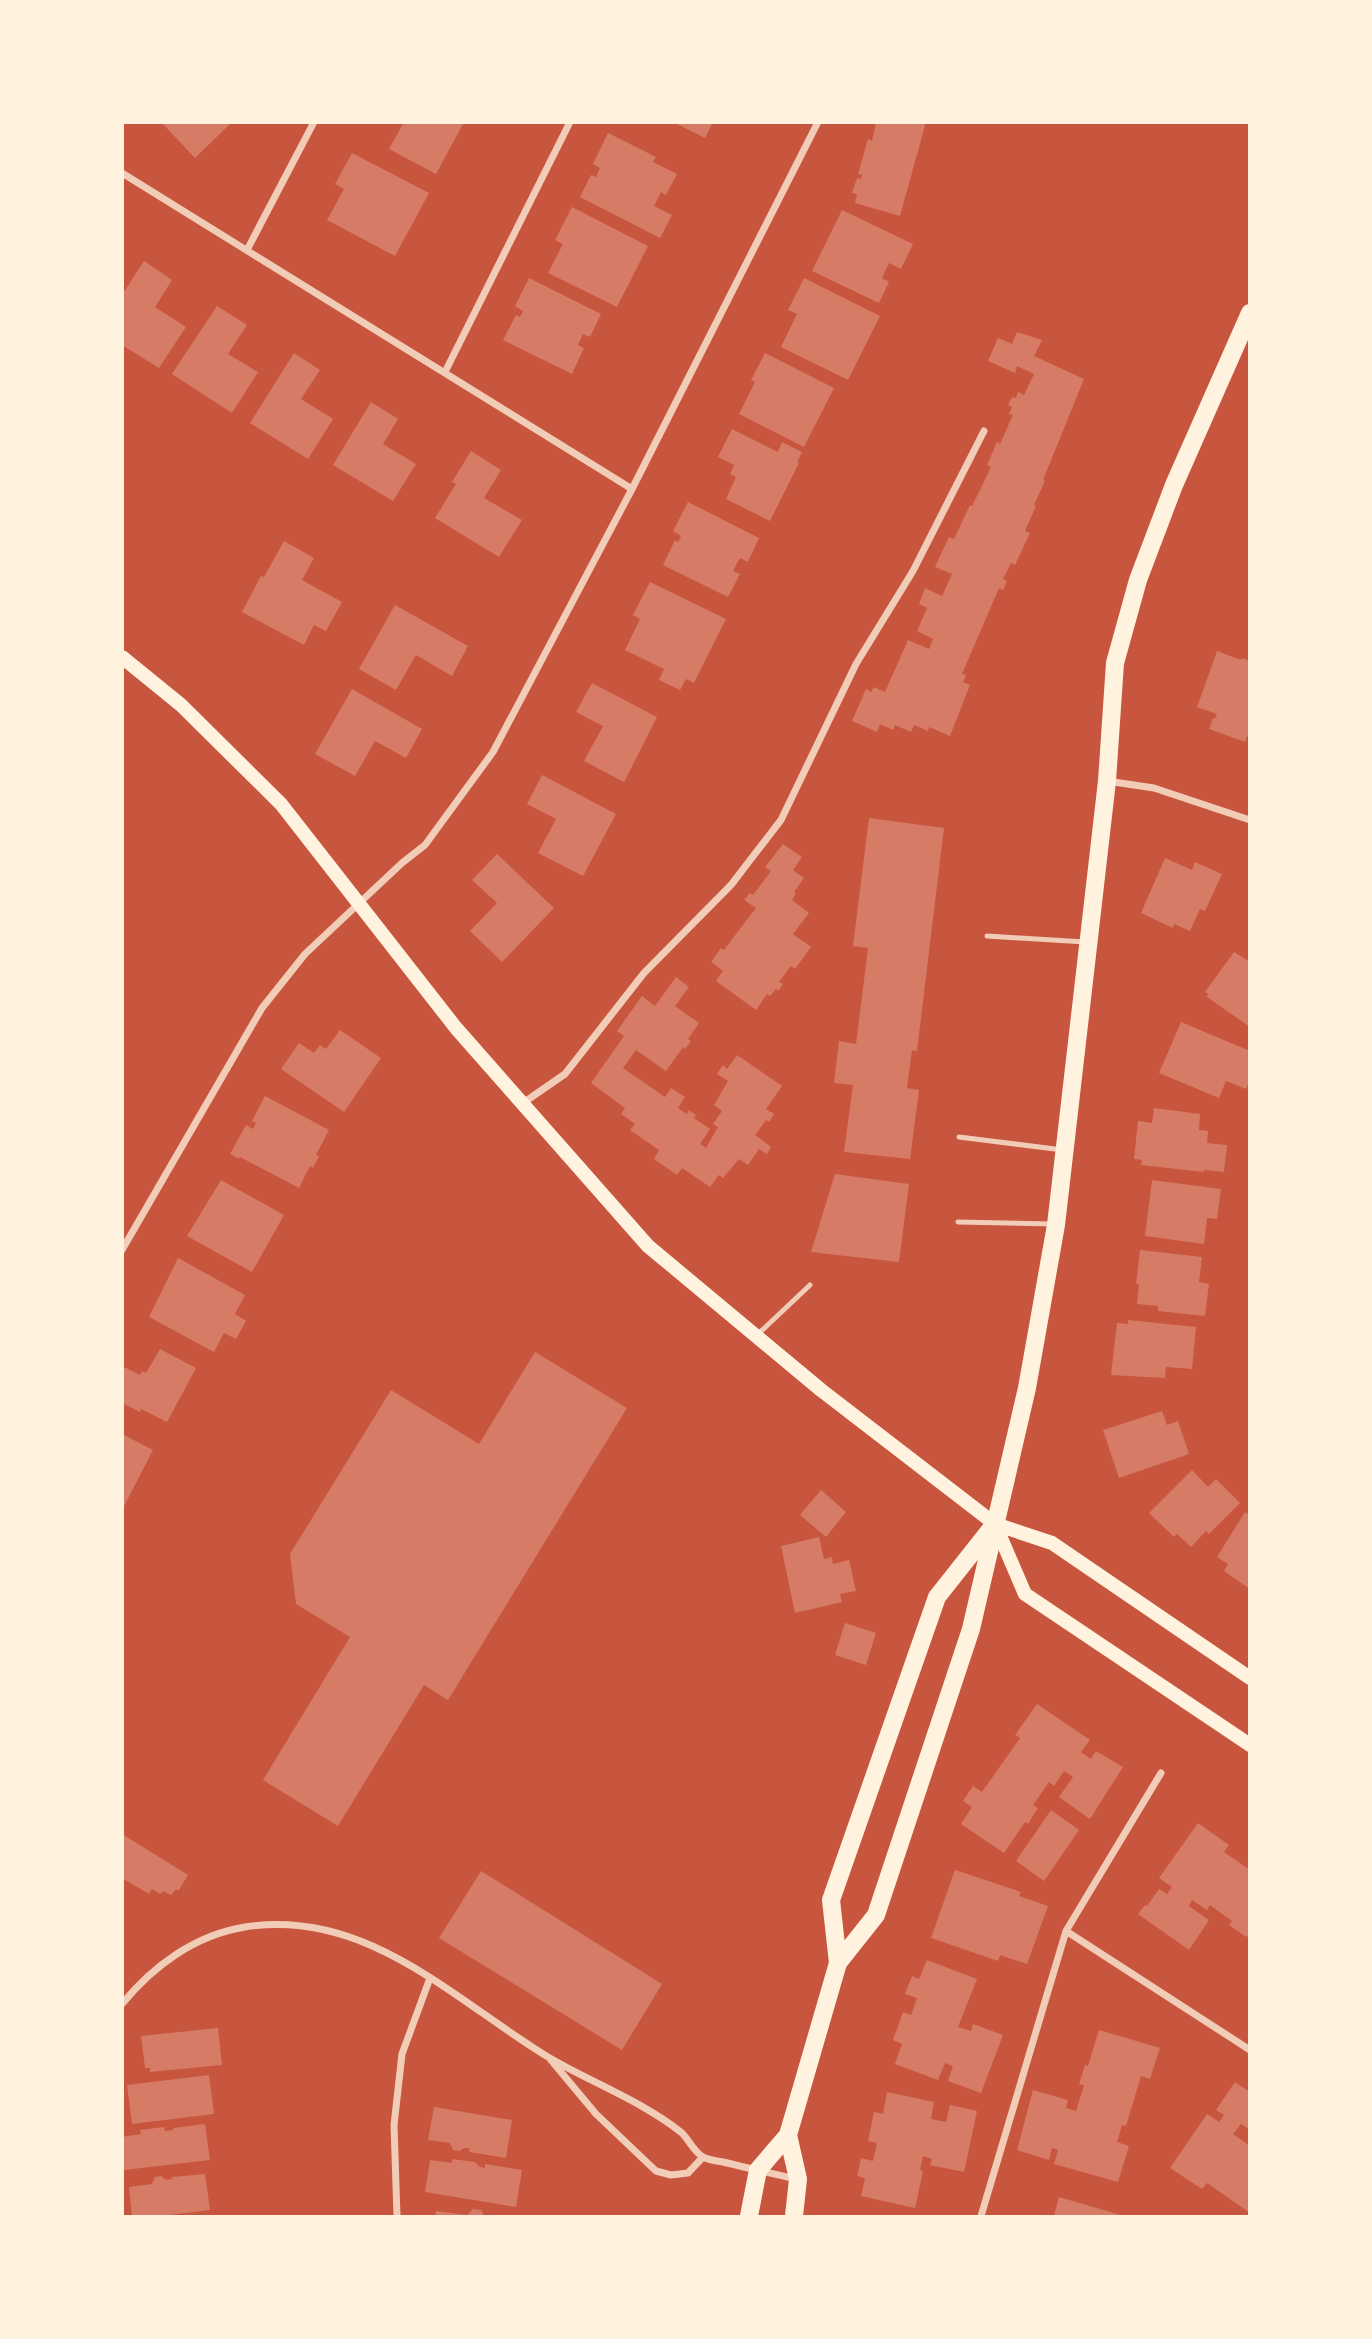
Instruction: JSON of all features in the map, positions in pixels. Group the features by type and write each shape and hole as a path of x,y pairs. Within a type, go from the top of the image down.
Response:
{"main road":[{"path":"749,2217 758,2171 788,2134 838,1963 876,1915 971,1629 1027,1388 1056,1225 1107,781 1115,663 1138,580 1174,485 1250,313"},
{"path":"122,657 181,705 281,804 456,1028 648,1246 821,1390 995,1524 1052,1544 1250,1678"},
{"path":"995,1524 1025,1594 1250,1745"},
{"path":"838,1963 831,1900 937,1597 995,1524"},
{"path":"788,2134 798,2179 794,2217"}],"street":[{"path":"247,250 314,122"},
{"path":"445,372 570,122"},
{"path":"122,1250 262,1008 305,954 402,863 425,845 493,752 632,489 818,122"},
{"path":"122,173 632,489"},
{"path":"523,1103 565,1073 644,973 731,885 781,820 856,664 913,571 984,431"},
{"path":"1107,781 1154,788 1250,820"},
{"path":"981,2217 1066,1931 1161,1773"},
{"path":"122,2004 138,1985 163,1963 192,1944 229,1930 268,1924 309,1926 347,1935 385,1951 549,2057 643,2107 683,2134 703,2157 798,2179"},
{"path":"1066,1931 1250,2050"},
{"path":"397,2217 394,2124 402,2054 430,1978"},
{"path":"549,2057 596,2114 656,2171 671,2175 688,2173 703,2157"}],"lane":[{"path":"987,936 1088,943"},
{"path":"959,1137 1064,1150"},
{"path":"958,1222 1056,1225"},
{"path":"756,1336 810,1285"}],"building":[{"path":"161,122 232,122 195,158"},
{"path":"404,122 464,122 436,174 389,149"},
{"path":"673,122 713,122 705,138"},
{"path":"876,122 926,122 900,216 855,203 857,194 852,193 857,178 861,179 862,175 858,174 868,139 872,141"},
{"path":"608,133 656,157 653,162 677,174 666,195 661,192 654,206 672,215 660,238 580,197 591,175 596,177 600,168 593,164"},
{"path":"352,153 429,193 395,256 327,220 344,189 335,184"},
{"path":"572,207 648,246 617,307 548,273 563,244 555,240"},
{"path":"842,210 913,244 901,269 889,263 882,278 889,282 879,303 812,271"},
{"path":"144,261 172,280 155,307 186,327 159,368 122,345 122,295"},
{"path":"529,278 601,314 590,337 583,334 578,345 584,348 572,374 503,340 516,315 520,317 523,311 515,306"},
{"path":"804,278 880,316 848,380 781,347 797,314 788,310"},
{"path":"217,306 247,325 228,354 258,372 232,413 172,374"},
{"path":"1017,332 1042,340 1034,356 1084,379 1034,505 1036,506 1025,531 1030,533 1015,565 1011,563 1003,579 1007,581 1003,590 999,588 962,674 966,675 963,682 970,685 950,736 929,727 928,731 914,725 911,732 895,725 893,730 880,724 877,732 852,721 866,689 871,692 874,687 885,692 908,640 929,649 933,639 917,631 927,608 919,604 925,588 942,596 952,574 935,567 949,537 954,539 991,467 987,465 1013,415 1009,414 1012,407 1008,405 1012,397 1016,398 1018,392 1024,395 1034,374 1017,366 1015,373 988,361 998,338 1012,344"},
{"path":"294,353 320,370 301,399 333,419 308,459 250,423"},
{"path":"765,353 834,388 804,447 739,414 755,382 751,380"},
{"path":"371,402 398,419 383,444 416,464 393,501 333,465"},
{"path":"732,429 778,452 782,442 802,452 770,521 726,499 736,477 730,474 734,465 718,457"},
{"path":"471,451 501,470 484,498 522,520 499,557 435,518 456,484 452,482"},
{"path":"688,502 759,538 748,562 740,558 733,571 740,574 728,597 663,565 675,540 678,542 681,536 673,531"},
{"path":"284,541 314,558 302,580 342,602 326,631 314,625 304,645 242,612"},
{"path":"650,582 726,619 694,683 686,679 680,690 659,680 664,669 625,650 640,619 633,615"},
{"path":"395,605 468,646 452,676 416,655 396,690 359,669"},
{"path":"1217,651 1250,661 1250,729 1245,742 1209,729 1217,714 1197,707"},
{"path":"592,683 657,717 624,782 584,761 603,726 576,712"},
{"path":"352,689 422,729 406,758 375,741 355,776 315,754"},
{"path":"542,775 616,814 583,876 538,853 556,819 527,804"},
{"path":"869,818 944,828 917,1051 912,1050 907,1088 919,1090 910,1159 844,1152 853,1085 834,1083 839,1041 856,1044 868,948 853,946"},
{"path":"783,844 802,857 793,870 804,878 792,900 809,913 793,934 811,947 795,969 791,966 779,982 783,984 778,991 776,989 770,996 767,994 756,1010 716,981 723,971 711,962 721,948 724,950 756,908 744,900 750,893 753,895 771,871 765,867"},
{"path":"497,854 554,908 502,962 470,931 497,903 472,880"},
{"path":"1165,858 1192,870 1195,862 1222,874 1205,911 1200,909 1190,931 1174,924 1173,928 1141,913"},
{"path":"1234,952 1250,962 1250,1027 1207,997 1205,992"},
{"path":"676,977 689,987 675,1006 699,1023 688,1039 691,1041 685,1049 683,1047 666,1071 636,1050 623,1068 665,1097 671,1088 685,1097 678,1108 687,1114 689,1110 696,1115 694,1118 710,1129 700,1144 706,1148 718,1127 713,1124 722,1111 714,1105 728,1081 717,1074 723,1065 727,1069 737,1055 782,1086 766,1109 774,1114 755,1135 771,1147 767,1154 759,1149 748,1165 739,1159 723,1178 719,1175 710,1187 682,1168 677,1175 654,1159 659,1150 630,1130 635,1124 621,1114 625,1108 591,1083 624,1036 617,1031 642,996 655,1006"},
{"path":"1181,1022 1250,1051 1250,1080 1246,1089 1226,1081 1219,1098 1159,1073"},
{"path":"340,1030 381,1058 344,1112 281,1069 299,1043 314,1053 320,1045 326,1049"},
{"path":"265,1096 329,1130 316,1155 319,1156 313,1168 310,1166 299,1188 230,1154 246,1125 253,1129 256,1123 252,1121"},
{"path":"1154,1108 1200,1114 1199,1130 1208,1131 1207,1143 1227,1145 1224,1172 1141,1165 1142,1160 1134,1159 1138,1121 1152,1123"},
{"path":"835,1174 909,1184 899,1262 811,1252"},
{"path":"221,1180 284,1215 252,1272 187,1236"},
{"path":"1152,1180 1221,1189 1217,1219 1207,1218 1204,1244 1145,1236"},
{"path":"1140,1250 1202,1257 1199,1282 1209,1284 1205,1316 1158,1311 1158,1306 1137,1304 1139,1284 1136,1284"},
{"path":"178,1258 245,1295 235,1314 246,1321 236,1339 224,1333 214,1352 149,1317"},
{"path":"1128,1320 1196,1327 1192,1369 1166,1367 1165,1378 1111,1375 1117,1323 1128,1324"},
{"path":"160,1349 196,1368 167,1422 122,1403 122,1366 140,1375 142,1371 146,1373"},
{"path":"535,1352 627,1408 448,1700 424,1685 338,1826 263,1780 350,1637 296,1604 290,1554 391,1390 479,1444"},
{"path":"1162,1411 1167,1425 1178,1421 1189,1454 1119,1478 1103,1430"},
{"path":"122,1434 153,1450 122,1510"},
{"path":"1192,1470 1208,1487 1216,1479 1240,1503 1209,1534 1206,1531 1191,1547 1177,1534 1174,1537 1149,1513"},
{"path":"821,1490 846,1512 826,1537 800,1515"},
{"path":"1245,1512 1250,1515 1250,1589 1224,1571 1228,1564 1217,1557"},
{"path":"819,1537 824,1559 832,1557 833,1564 849,1560 856,1591 840,1594 842,1602 795,1613 781,1546"},
{"path":"845,1623 876,1633 866,1665 835,1655"},
{"path":"1037,1704 1090,1740 1081,1752 1091,1759 1096,1751 1123,1767 1090,1819 1059,1797 1073,1777 1064,1771 1054,1786 1049,1782 1033,1805 1038,1808 1028,1824 1025,1822 1004,1853 961,1824 972,1807 963,1801 973,1786 982,1792 1020,1738 1015,1735"},
{"path":"1051,1810 1079,1830 1044,1881 1016,1861"},
{"path":"1198,1823 1229,1845 1224,1852 1250,1870 1250,1934 1246,1937 1229,1925 1232,1921 1210,1905 1207,1910 1192,1900 1189,1906 1209,1920 1189,1950 1138,1914 1159,1889 1167,1894 1172,1887 1159,1878"},
{"path":"122,1834 188,1875 178,1891 176,1889 171,1895 152,1889 149,1894 122,1878"},
{"path":"955,1870 1021,1892 1019,1896 1048,1906 1027,1964 1000,1955 998,1961 931,1938"},
{"path":"481,1871 662,1984 622,2050 439,1938"},
{"path":"927,1960 977,1979 958,2027 971,2031 973,2024 1003,2035 981,2093 948,2081 953,2066 945,2063 938,2080 895,2064 902,2044 893,2040 903,2012 911,2015 917,1998 905,1994 912,1976 919,1979"},
{"path":"218,2028 222,2065 150,2072 150,2068 145,2068 141,2036"},
{"path":"1099,2030 1160,2048 1150,2079 1141,2076 1126,2126 1122,2125 1117,2142 1129,2146 1118,2182 1054,2164 1058,2150 1052,2148 1049,2160 1017,2150 1033,2090 1068,2100 1066,2108 1076,2111 1084,2085 1079,2084 1085,2065 1088,2066"},
{"path":"209,2075 214,2114 132,2124 127,2085"},
{"path":"1235,2082 1250,2092 1250,2130 1241,2124 1233,2134 1250,2146 1250,2213 1207,2183 1202,2189 1170,2168 1207,2114 1219,2122 1224,2115 1216,2110"},
{"path":"887,2092 934,2102 931,2119 946,2122 950,2105 977,2111 964,2172 930,2165 932,2159 923,2156 920,2170 923,2171 915,2208 861,2196 865,2178 857,2176 861,2158 873,2161 877,2143 868,2141 874,2112 883,2114"},
{"path":"434,2107 512,2120 506,2158 469,2152 470,2148 453,2150 450,2143 428,2140"},
{"path":"205,2124 210,2160 124,2170 122,2137 141,2134 140,2130 164,2127 165,2131"},
{"path":"452,2159 475,2162 485,2168 485,2164 522,2170 516,2207 425,2192 430,2160 452,2163"},
{"path":"205,2174 210,2210 161,2216 132,2216 129,2187 152,2184 155,2177 161,2176 166,2180"},
{"path":"1059,2197 1124,2216 1054,2216"},
{"path":"473,2209 481,2210 484,2216 435,2216 436,2211 467,2215"}]}
